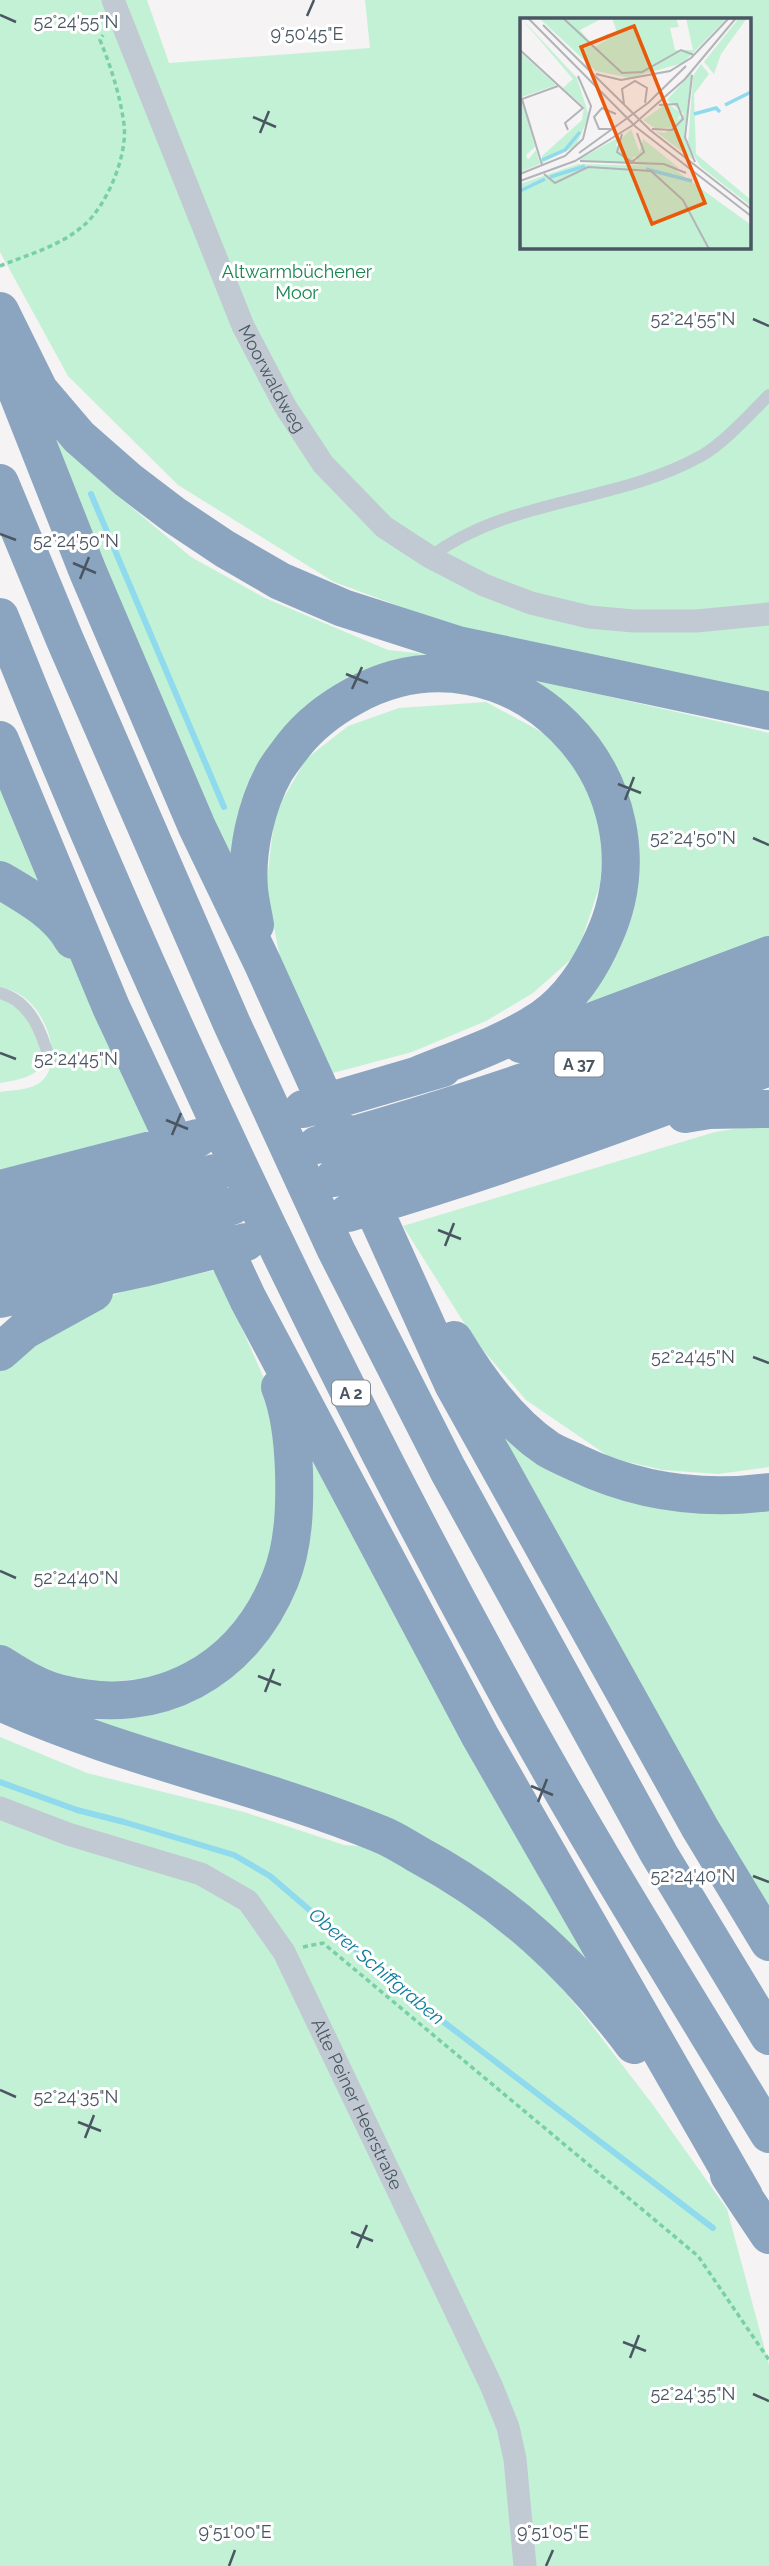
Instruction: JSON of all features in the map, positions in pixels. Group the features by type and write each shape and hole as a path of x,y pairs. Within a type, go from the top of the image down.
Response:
{"highway":[{"path":"0,311 39,390 79,438 174,515 225,550 280,581 343,608 458,645 769,711"},
{"path":"0,349 99,597 197,827 262,962 453,1384 700,1828 769,1942"},
{"path":"0,483 65,640 232,1024 342,1263 448,1470 659,1854 769,2036"},
{"name":"A 2","path":"0,617 182,1044 290,1274 504,1687 769,2134"},
{"path":"65,640 183,854 320,1090"},
{"path":"262,962 249,889 250,852 257,816 274,772 304,732 333,707 367,689 398,678 443,673 477,678 513,690 549,711 580,742 601,774 615,807 621,848 619,887 612,919 593,960 571,991 544,1017 499,1041 418,1075"},
{"path":"0,740 111,1007 247,1299 480,1736 744,2196"},
{"path":"0,880 40,903 68,932 111,1007"},
{"path":"0,1189 374,1090 566,1031 769,955"},
{"name":"A 37","path":"399,1160 585,1062 769,993"},
{"name":"A 37","path":"0,1261 136,1232 399,1160 605,1092 769,1031"},
{"path":"624,1123 769,1067"},
{"path":"399,1160 709,1110 769,1109"},
{"path":"0,1175 104,1163"},
{"name":"A 37","path":"0,1227 136,1232"},
{"path":"384,1229 471,1368 510,1416 548,1449 600,1474 657,1491 720,1497 769,1492"},
{"path":"0,1299 136,1232"},
{"path":"0,1352 52,1313 136,1232"},
{"path":"0,1664 27,1681 61,1694 98,1700 135,1700 172,1691 207,1674 236,1650 261,1620 281,1579 291,1538 295,1499 293,1450 283,1394 247,1299"},
{"path":"0,1702 107,1745 288,1801 382,1835 458,1876 527,1927 604,2006 671,2093 769,2235"}],"street":[{"name":"Moorwaldweg","path":"115,3 243,326 285,406 323,464 384,527 430,557 484,585 531,603 589,617 634,621 696,621 769,614"},
{"name":"Alte Peiner Heerstraße","path":"0,1808 68,1834 201,1874 248,1900 284,1952 509,2427 515,2459 525,2566"}],"lane":[{"path":"430,557 471,531 503,517 662,475 704,455 769,395"},
{"path":"0,993 21,1003 32,1015 50,1061"}],"path":[{"path":"0,266 52,245 83,227 105,201 118,169 124,127 115,82 100,40 115,3"},
{"path":"284,1952 323,1943 698,2256 769,2360"}],"green space":[{"name":"Altwarmbüchener Moor","path":"0,0 147,0 169,63 370,48 365,0 769,0 769,698 464,630 334,582 178,485 68,376 0,252"},
{"path":"33,408 105,485 191,557 265,598 388,650 417,653 769,733 769,939 585,1007 615,953 632,848 517,685 329,700 237,891"},
{"path":"486,702 551,737 593,792 604,837 600,885 577,954 533,993 486,1021 412,1052 333,1073 281,962 266,888 275,813 306,759 348,726 399,708"},
{"path":"0,762 65,915 0,871"},
{"path":"0,892 62,942 154,1130 0,1170 0,1092 28,1088 42,1081 52,1061 52,1049 45,1025 33,1005 19,994 0,987"},
{"path":"0,998 14,1005 26,1017 36,1036 42,1058 36,1071 30,1075 0,1083"},
{"path":"759,1125 769,1127 769,1467 718,1474 663,1470 611,1458 526,1400 476,1342 403,1226 715,1132"},
{"path":"216,1270 267,1385 285,1514 251,1614 175,1675 74,1686 0,1651 0,1369 92,1303 133,1288"},
{"path":"494,1429 532,1449 769,1503 769,1926"},
{"path":"312,1460 609,1983 544,1925 174,1755 33,1696 234,1664"},
{"path":"0,1737 87,1773 244,1812 344,1845 374,1847 515,1930 653,2105 727,2209 769,2365 769,2566 0,2566"}],"waterway":[{"path":"91,494 224,807"},
{"name":"Oberer Schiffgraben","path":"0,1782 77,1810 234,1855 270,1876 411,1997 713,2228"}]}
